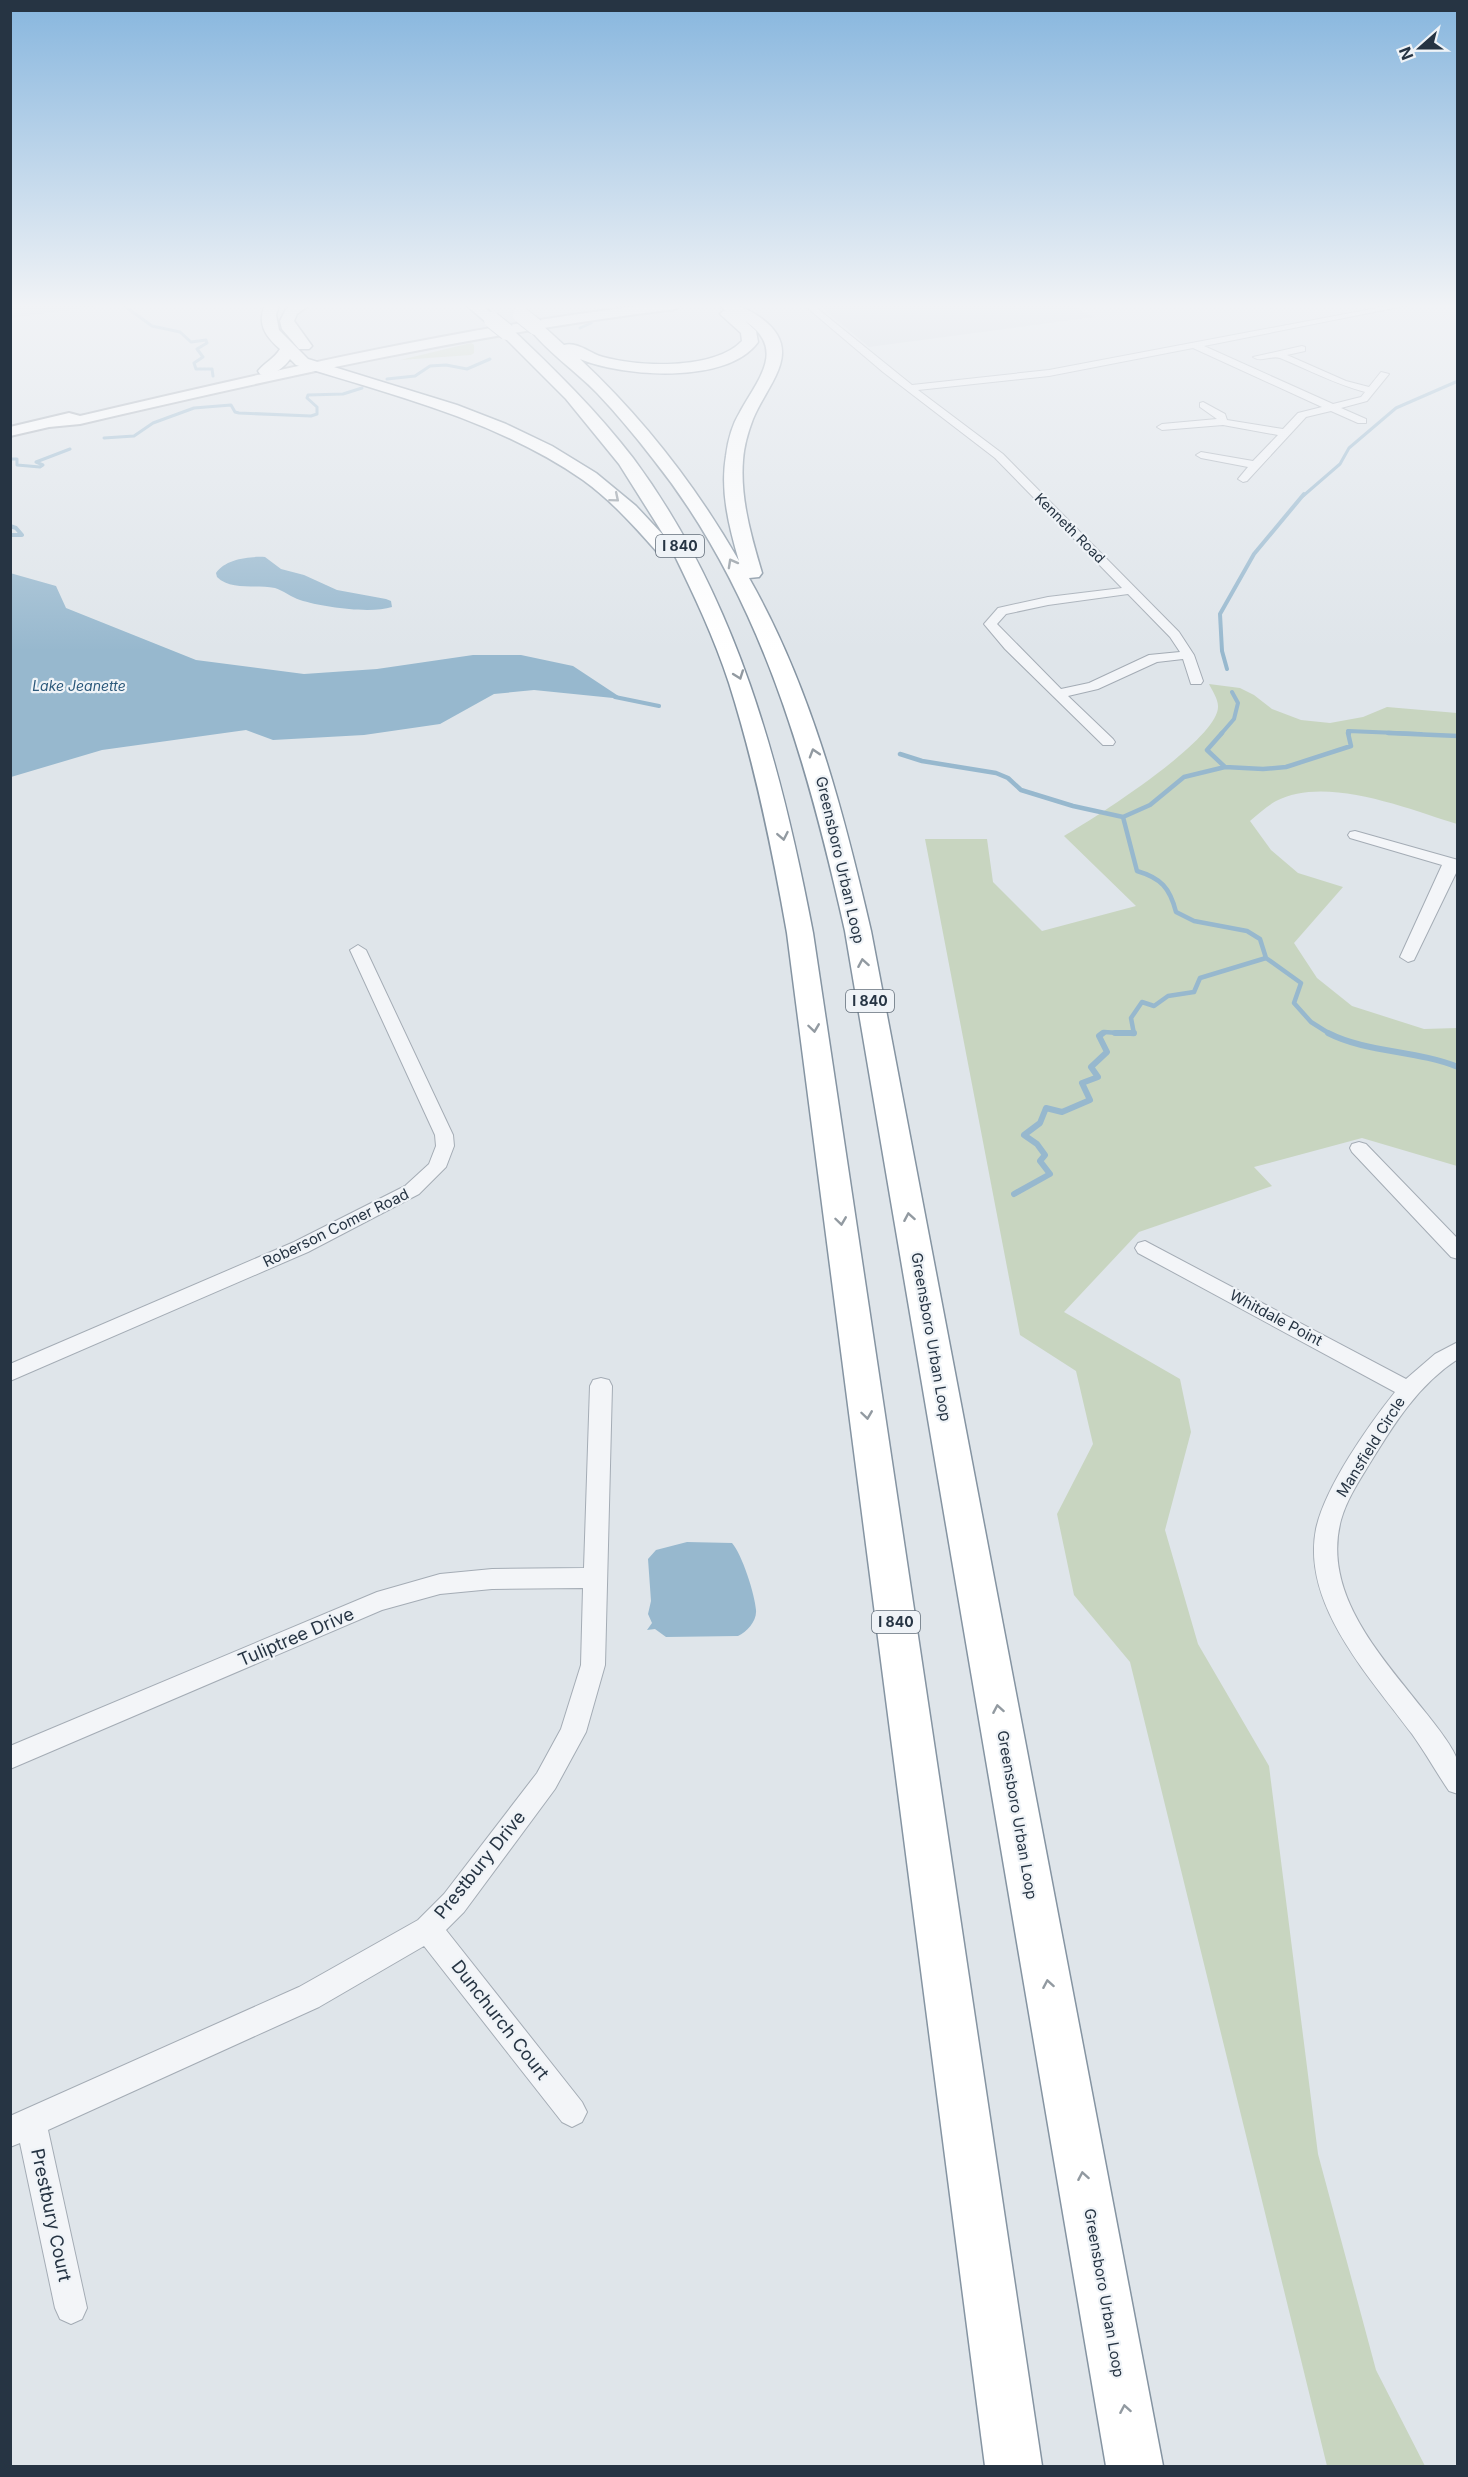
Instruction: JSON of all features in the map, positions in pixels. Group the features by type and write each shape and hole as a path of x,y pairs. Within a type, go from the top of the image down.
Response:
{"highway":[{"path":"485,421 568,463 612,495 649,530 717,621"},
{"name":"I 840","path":"592,421 625,459 676,538 717,621 745,694 782,826 800,933 1014,2466"},
{"name":"Greensboro Urban Loop","path":"631,421 673,471 733,564 777,653 821,776 834,823 858,931 1135,2466"},
{"path":"744,421 734,458 733,487 741,534 777,653"}],"main road":[{"path":"52,423 59,421"},
{"path":"10,432 74,421"}],"street":[{"name":"Kenneth Road","path":"953,421 999,456 1175,635 1188,655 1196,681"},
{"path":"1243,479 1297,421"},
{"path":"1162,427 1223,422 1286,433"},
{"path":"1201,454 1256,465"},
{"path":"1108,742 990,624 1002,610 1048,601 1132,590"},
{"path":"1059,694 1093,686 1154,658 1188,655"},
{"path":"1355,836 1454,864 1408,957"},
{"name":"Roberson Comer Road","path":"10,1373 301,1247 412,1190 429,1177 442,1156 444,1136 358,950"},
{"path":"1359,1148 1458,1252"},
{"name":"Whitdale Point","path":"1145,1248 1408,1389"},
{"name":"Mansfield Circle","path":"1458,1350 1437,1361 1408,1389 1340,1491 1326,1542 1327,1566 1334,1596 1350,1629 1371,1664 1423,1730 1458,1783"},
{"name":"Prestbury Drive","path":"21,2127 309,1997 428,1929 454,1904 546,1781 573,1732 593,1665 601,1386"},
{"name":"Tuliptree Drive","path":"10,1758 377,1602 440,1584 492,1578 596,1578"},
{"name":"Dunchurch Court","path":"428,1929 572,2112"},
{"name":"Prestbury Court","path":"21,2127 71,2308"}],"green space":[{"path":"1209,684 1240,688 1254,695 1272,709 1301,720 1330,723 1363,717 1387,707 1457,713 1457,824 1367,797 1318,792 1296,794 1276,801 1250,821 1271,850 1298,873 1343,887 1294,943 1317,978 1352,1006 1424,1029 1457,1028 1457,1166 1362,1138 1254,1167 1272,1186 1139,1232 1064,1312 1180,1379 1191,1432 1165,1530 1198,1644 1269,1766 1318,2154 1376,2370 1425,2466 1327,2466 1130,1662 1074,1595 1057,1514 1093,1444 1076,1371 1020,1335 925,839 987,839 993,882 1042,931 1136,906 1064,836 1153,777 1199,738 1213,720 1218,706"}],"water":[{"path":"265,557 281,569 304,575 337,590 386,599 391,601 392,607 359,610 321,605 300,600 275,588 236,586 217,577 216,573 225,564 245,558"},
{"name":"Lake Jeanette","path":"10,573 56,586 66,608 196,660 304,674 377,669 473,655 521,655 573,666 623,699 534,690 494,694 440,724 364,735 273,740 246,730 102,750 11,777"},
{"path":"687,1542 732,1543 736,1548 747,1575 756,1610 753,1622 738,1636 666,1637 655,1629 647,1630 652,1623 648,1614 651,1601 648,1559 656,1550"}],"waterway":[{"path":"104,438 134,436 160,421"},
{"path":"1303,496 1340,464 1349,448 1381,421"},
{"path":"10,459 17,459 17,465 40,467 43,465 36,462 70,449"},
{"path":"1227,669 1222,651 1220,614 1254,554 1304,494"},
{"path":"10,526 16,528 22,535 10,535"},
{"path":"1221,734 1234,719 1238,703 1232,692"},
{"path":"615,697 659,706"},
{"path":"1349,734 1348,731 1421,734"},
{"path":"1222,733 1207,750 1225,767"},
{"path":"1225,767 1263,769 1286,767 1351,746 1348,733"},
{"path":"1388,733 1458,736"},
{"path":"900,754 922,761 996,773 1008,778 1021,790 1073,806 1123,817"},
{"path":"1123,817 1150,805 1184,777 1225,767"},
{"path":"1123,817 1137,871 1152,877 1163,885 1171,896 1176,912 1194,921 1247,931 1260,939 1266,958"},
{"path":"1134,1033 1131,1018 1142,1002 1154,1006 1168,996 1194,992 1200,978 1266,958"},
{"path":"1266,958 1301,983 1294,1003 1311,1022 1330,1034"},
{"path":"1101,1034 1104,1032 1119,1033"},
{"path":"1014,1194 1050,1174 1040,1161 1045,1155 1037,1144 1024,1135 1040,1123 1046,1108 1062,1112 1090,1100 1082,1083 1098,1077 1091,1067 1107,1052 1099,1036 1103,1033"},
{"path":"1119,1033 1134,1033"},
{"path":"1119,1033 1134,1033"},
{"path":"1330,1034 1343,1040 1425,1057 1458,1067"}]}
